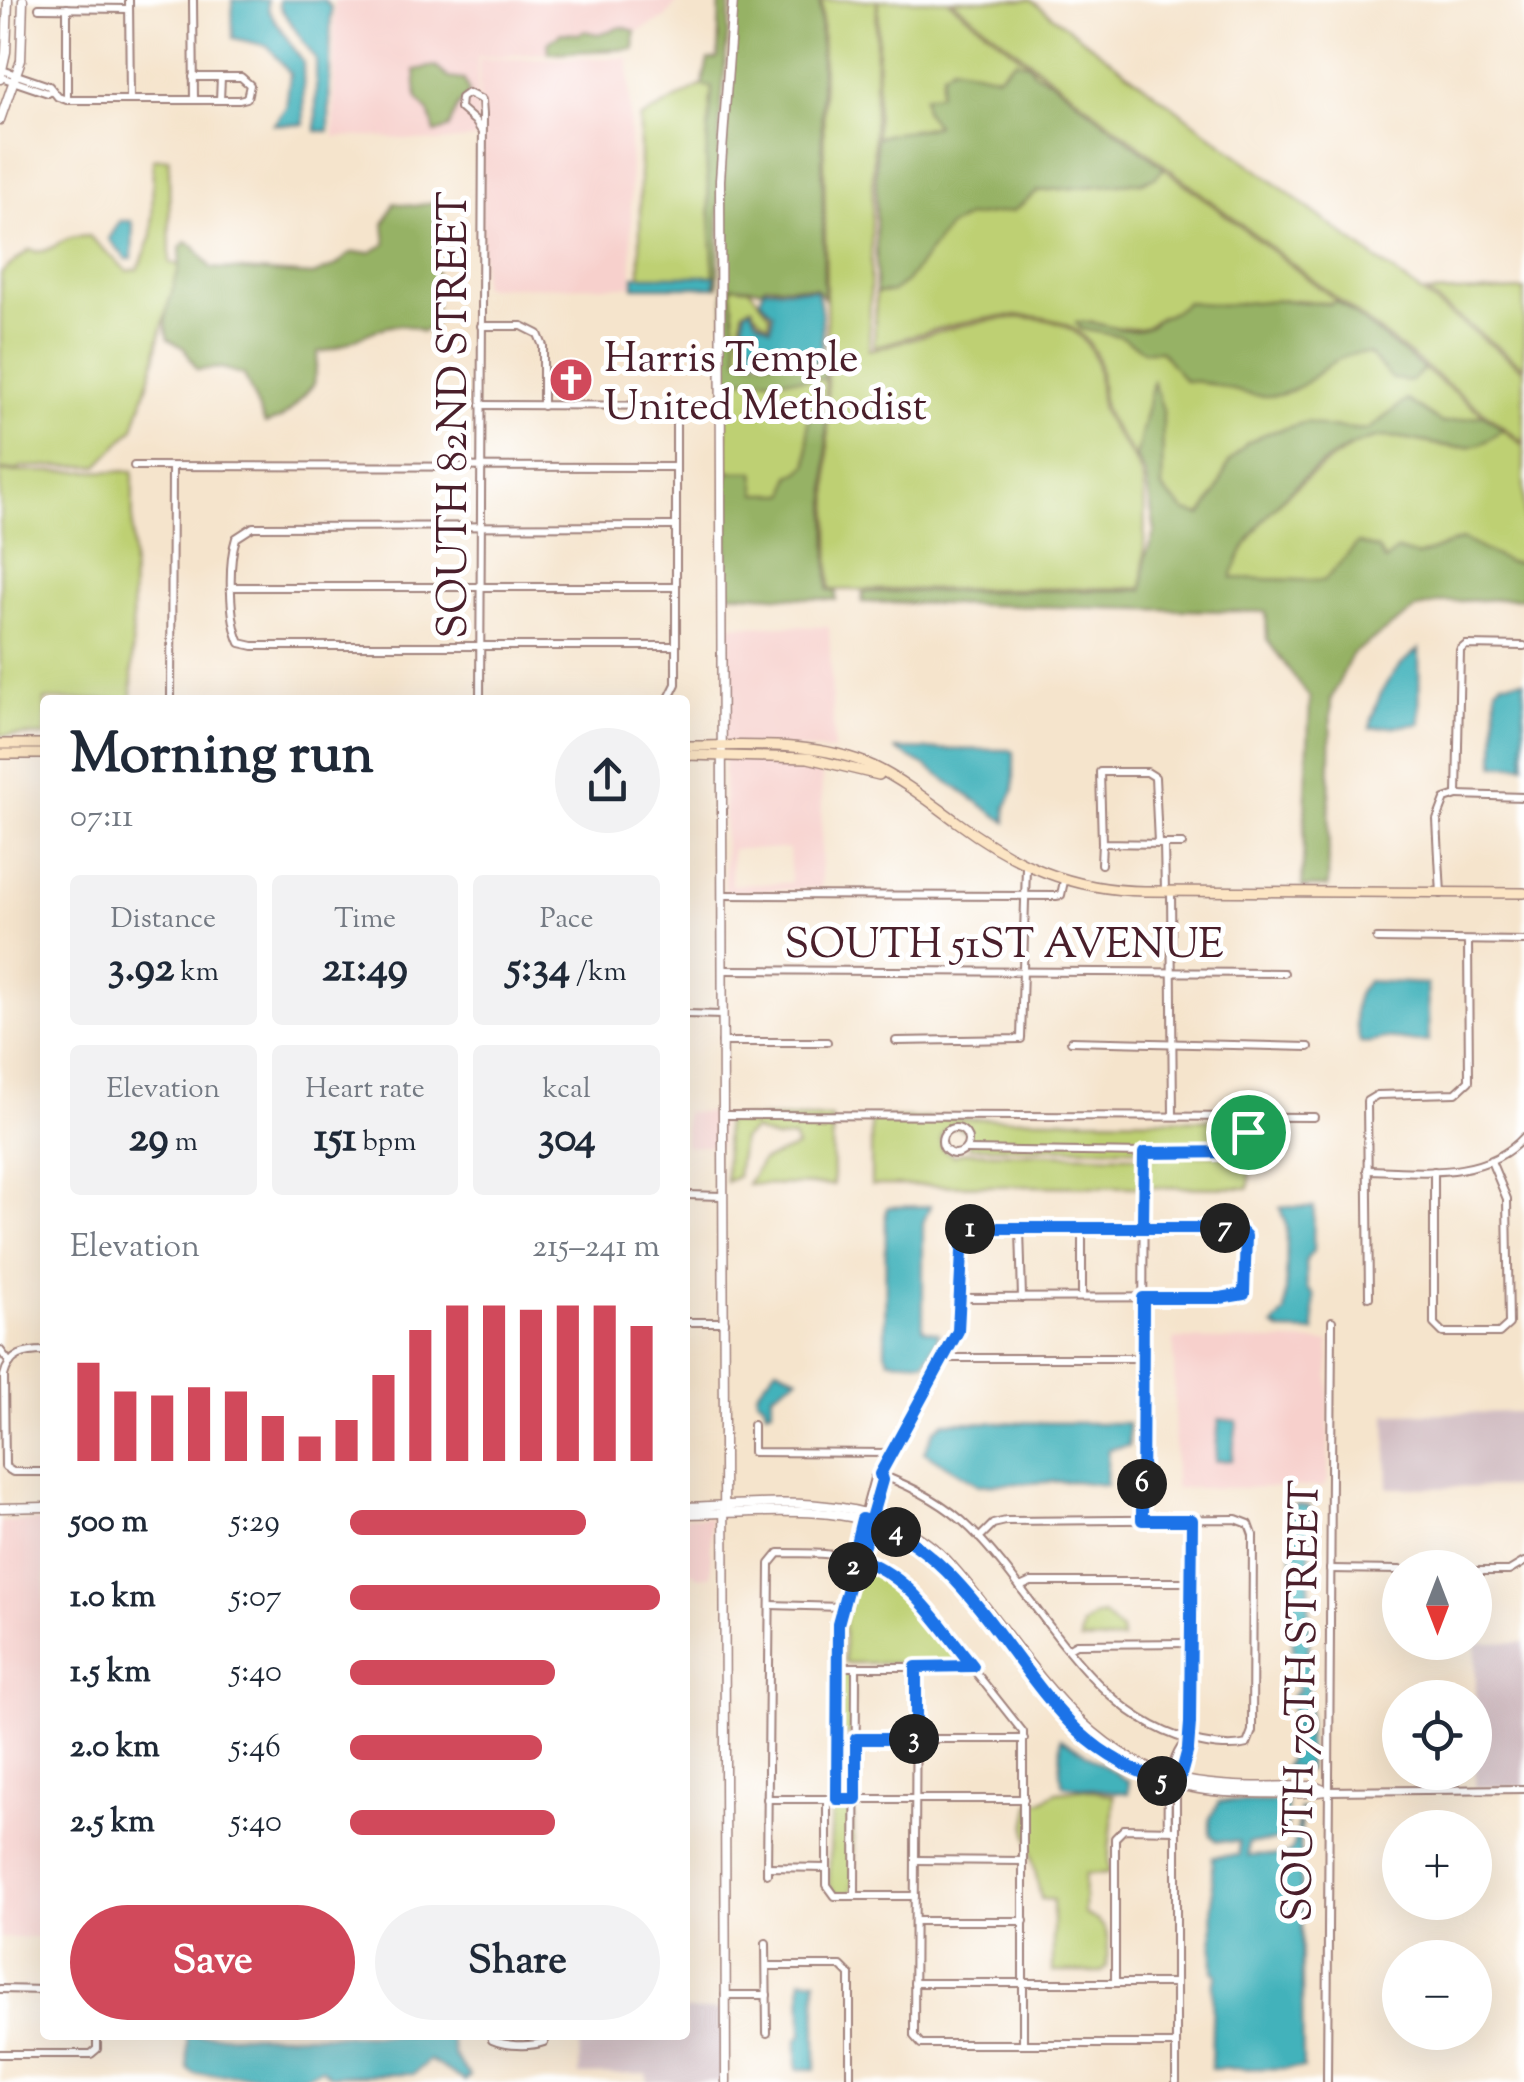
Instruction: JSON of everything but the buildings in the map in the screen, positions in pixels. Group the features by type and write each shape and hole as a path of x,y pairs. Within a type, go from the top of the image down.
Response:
{"main road":[{"path":"0,744 40,744"},
{"path":"690,747 808,758 862,769 896,781 1000,853 1026,866 1064,881 1111,890 1524,893"},
{"path":"690,754 722,751"},
{"path":"0,754 40,754"}],"street":[{"path":"8,0 1,75 40,86 48,93 52,90 68,100 240,100 250,92 246,79 193,77"},
{"path":"0,120 21,60 24,0"},
{"path":"193,0 194,100"},
{"path":"726,2082 720,180 733,0"},
{"path":"39,8 129,4 130,100"},
{"path":"67,8 68,100"},
{"path":"220,100 221,77"},
{"name":"SOUTH 82ND STREET","path":"480,695 482,100 468,93 461,98 460,108 476,120 481,130"},
{"path":"480,326 522,326 538,334 543,346 543,406"},
{"path":"481,405 721,406"},
{"path":"671,695 676,684 676,406"},
{"path":"134,466 676,467"},
{"path":"171,695 172,467"},
{"path":"675,526 254,526 236,538 232,627 240,643 252,646 676,646"},
{"path":"232,587 675,587"},
{"path":"1457,795 1460,650 1466,645 1524,646"},
{"path":"1102,864 1100,772 1144,772 1156,778 1168,891 1173,1116"},
{"path":"1441,894 1438,820 1445,800 1457,795 1524,797"},
{"path":"1102,843 1182,844"},
{"path":"896,1042 1021,1039 1026,866"},
{"path":"722,894 1058,896 1064,881"},
{"path":"1376,939 1524,941"},
{"path":"1369,1297 1367,1101 1378,1095 1456,1094 1469,1081 1468,942"},
{"name":"SOUTH 51ST AVENUE","path":"722,970 1284,972"},
{"path":"690,1014 722,1015"},
{"path":"722,1042 827,1042"},
{"path":"1071,1042 1309,1047"},
{"path":"723,1115 1314,1117"},
{"path":"966,1150 968,1141 962,1131 955,1128 944,1134 942,1142 954,1154 966,1150 1241,1152"},
{"path":"1366,1170 1467,1169 1492,1161 1524,1137"},
{"path":"1142,1520 1144,1153"},
{"path":"1434,1171 1434,1324 1443,1334 1499,1333 1509,1324 1507,1199 1492,1161"},
{"path":"690,1195 724,1196"},
{"path":"837,1799 842,1607 856,1558 854,1552 882,1480 880,1474 958,1331 963,1232 973,1228 1238,1228 1246,1236 1246,1287 1239,1296 960,1298"},
{"path":"1020,1228 1022,1298"},
{"path":"1082,1228 1082,1298"},
{"name":"SOUTH 70TH STREET","path":"1326,2082 1332,1320"},
{"path":"690,1322 725,1322"},
{"path":"40,1352 23,1352 3,1360 5,1468 13,1472 40,1472"},
{"path":"944,1358 1143,1358"},
{"path":"753,1424 753,1452 890,1453"},
{"path":"880,1474 936,1501 979,1538 1120,1705 1145,1722 1187,1740 1241,1746 1251,1739 1252,1528 1236,1520 1006,1521 994,1524 979,1538"},
{"path":"0,1508 40,1507"},
{"path":"690,1510 867,1516 907,1538 937,1561 1086,1738 1128,1766 1223,1793 1524,1790"},
{"path":"1176,2082 1172,1830 1175,1781 1188,1749 1190,1723 1192,1520"},
{"path":"826,1868 767,1871 770,1564 778,1554 831,1554 856,1558 887,1571 909,1588 1021,1726 1023,2043"},
{"path":"1492,1570 1509,1571 1524,1562"},
{"path":"1330,1569 1382,1570"},
{"path":"1020,1587 1031,1582 1191,1582"},
{"path":"770,1606 842,1607"},
{"path":"1069,1648 1076,1644 1191,1643"},
{"path":"838,1667 973,1666"},
{"path":"855,1896 856,1667"},
{"path":"916,1667 914,2036 921,2044 1176,2044"},
{"path":"838,1739 1024,1739"},
{"path":"767,1799 1024,1800"},
{"path":"827,1799 826,1868 830,1892 836,1896 914,1896"},
{"path":"1114,1983 1115,1838 1124,1829 1172,1830"},
{"path":"915,1860 1023,1861"},
{"path":"914,1921 1024,1921"},
{"path":"766,1943 767,2033"},
{"path":"767,1966 846,1969 850,1975 850,2082"},
{"path":"914,1983 1175,1983"},
{"path":"0,1989 40,1990"},
{"path":"725,1995 767,1995"},
{"path":"0,2054 91,2054 97,2049 97,2040"},
{"path":"492,2040 537,2044 545,2040"}],"shaded area":[{"path":"334,0 720,0 677,2 665,18 636,32 622,27 598,34 567,32 553,36 549,53 477,57 478,138 438,142 334,137","holes":["443,75 458,79 453,123 435,132 429,112"]},
{"path":"629,58 632,286 482,287 479,59"},
{"path":"727,625 829,627 834,751 724,743"},
{"path":"724,758 822,763 821,888 725,892","holes":["732,849 789,849 791,883 731,885"]},
{"path":"690,1112 720,1113 720,1146 690,1146"},
{"path":"1174,1339 1329,1342 1328,1480 1324,1487 1175,1488"},
{"path":"1524,1412 1524,1487 1388,1488 1386,1414"},
{"path":"690,1517 710,1517 711,1576 699,1577 690,1572"},
{"path":"40,1521 40,1938 0,1938 0,1522"},
{"path":"1524,1642 1524,1787 1492,1787 1492,1680 1476,1680 1476,1660 1492,1660 1492,1643"},
{"path":"690,2010 723,2010 723,2082 648,2082 647,2074 579,2075 580,2040 690,2040"}],"green space":[{"path":"720,0 730,0 720,128 715,287 706,159 712,87 702,86 708,60 718,58"},
{"path":"735,0 820,0 824,298 816,288 731,286 739,359 819,362 824,354 825,379 725,379 723,180"},
{"path":"822,0 877,0 869,350 990,320 1053,321 1077,333 1094,356 1106,418 1141,474 1145,511 1143,588 830,590"},
{"path":"879,0 947,0 1052,81 1009,64 998,76 952,66 943,74 936,125 876,138"},
{"path":"951,0 1031,0 1524,370 1524,443"},
{"path":"622,27 635,31 634,49 549,53 548,43 561,33 598,34"},
{"path":"1015,60 1052,81 1164,168 1156,177 1142,182 1038,191 1013,211 967,217 948,227 906,282 892,292 876,293 876,138 936,125 925,111 924,96 939,94 943,73 952,66 998,76"},
{"path":"435,66 449,78 464,80 469,93 449,128 435,133 429,112 417,99 415,70"},
{"path":"702,85 712,86 706,159 714,276 640,276 640,119"},
{"path":"169,158 170,263 182,265 134,428 98,466 0,470 1,273 29,250 41,251 71,238 89,236 127,271 138,269 152,236 153,159"},
{"path":"1164,168 1337,301 1214,305 1186,302 1175,313 1160,317 1144,329 1109,327 1090,321 1081,329 1120,336 1145,351 1161,351 1185,381 1266,396 1288,392 1344,354 1371,353 1424,369 1484,415 1442,424 1407,400 1368,430 1307,422 1265,434 1229,462 1201,515 1185,511 1162,489 1163,410 1153,386 1136,460 1107,415 1096,354 1079,332 1055,320 1025,316 993,318 874,347 876,293 892,292 906,282 948,227 967,217 1013,211 1038,191 1141,182 1156,177"},
{"path":"437,201 435,324 422,332 409,326 383,328 318,352 314,384 280,419 265,424 244,375 222,368 197,370 184,348 168,339 168,305 180,248 186,242 195,247 211,268 313,275 335,266 351,253 371,252 386,244 384,224 394,203 415,206"},
{"path":"731,285 749,288 770,314 769,325 752,306 743,310 740,335 749,344 747,359 739,359"},
{"path":"1524,290 1524,367 1426,293"},
{"path":"1276,300 1330,304 1337,301 1424,369 1412,381 1392,379 1369,354 1355,354 1332,363 1291,391 1254,395 1185,381 1161,351 1145,351 1120,336 1081,329 1076,322 1139,329 1152,325 1186,302 1222,305"},
{"path":"725,379 825,379 826,400 808,413 808,464 788,494 756,495 754,472 726,472"},
{"path":"1153,382 1163,410 1162,489 1185,511 1201,515 1229,462 1247,443 1307,422 1368,430 1407,400 1442,423 1484,415 1502,429 1475,445 1445,446 1385,437 1339,453 1315,469 1271,511 1253,534 1232,578 1324,581 1358,543 1378,549 1385,561 1397,550 1418,556 1462,539 1508,562 1524,564 1524,598 1441,602 1416,609 1352,654 1331,699 1328,887 1302,887 1310,698 1267,640 1266,612 862,602 863,592 1143,590 1145,558 1155,531 1145,475 1136,458"},
{"path":"826,400 828,590 836,592 836,600 727,593 726,472 754,472 757,494 787,494 790,476 808,464 808,413"},
{"path":"1502,429 1524,446 1524,564 1508,562 1462,539 1417,556 1385,562 1345,561 1324,581 1231,578 1248,541 1270,511 1355,445 1385,437 1475,446"},
{"path":"133,471 132,695 40,695 40,736 0,735 0,472"},
{"path":"725,1118 832,1118 833,1185 747,1184 762,1161 797,1147 793,1137 775,1139 753,1130 742,1139 737,1177 726,1182"},
{"path":"871,1118 1252,1120 1251,1129 1239,1135 1237,1149 969,1147 967,1132 955,1126 941,1137 942,1149 954,1156 966,1152 1142,1156 1141,1187 871,1185"},
{"path":"1240,1154 1250,1159 1249,1188 1146,1187 1147,1156"},
{"path":"860,1565 890,1581 915,1603 958,1656 956,1663 844,1661 844,1623"},
{"path":"1103,1615 1121,1631 1122,1640 1080,1641 1082,1626"},
{"path":"846,1671 853,1677 853,1731 846,1736 840,1733 840,1674"},
{"path":"850,1741 853,1791 846,1796 840,1794 840,1743"},
{"path":"1082,1789 1114,1795 1109,1873 1085,1874 1084,1914 1105,1929 1107,1967 1102,1972 1053,1972 1053,1900 1041,1899 1026,1827 1031,1802 1057,1792"},
{"path":"832,1802 849,1802 853,1806 853,1890 849,1894 836,1894 829,1885"}],"water":[{"path":"232,0 267,0 268,10 303,62 304,125 274,124 286,107 290,74 268,46 233,38"},
{"path":"279,0 324,0 331,8 329,131 316,131 316,60 279,6"},
{"path":"120,221 133,224 132,259 126,259 109,239"},
{"path":"634,276 715,276 715,287 634,287"},
{"path":"764,288 816,290 822,324 819,360 776,360 764,354 749,357 752,344 742,335 745,311 751,308 757,320 771,328 773,313 760,299"},
{"path":"1419,649 1420,724 1370,728 1387,683"},
{"path":"1524,680 1524,765 1495,765 1496,687 1502,682"},
{"path":"894,749 1014,752 1014,791 1006,807 1006,822 927,767"},
{"path":"1368,981 1427,984 1429,1041 1360,1042 1356,1002"},
{"path":"930,1206 923,1223 923,1329 938,1333 938,1337 925,1362 889,1360 885,1352 886,1210"},
{"path":"1314,1207 1313,1251 1306,1260 1307,1288 1314,1296 1314,1332 1281,1331 1273,1326 1285,1312 1287,1228 1280,1208"},
{"path":"777,1367 798,1377 772,1394 772,1409 766,1411 757,1392"},
{"path":"1219,1419 1237,1421 1232,1460 1215,1461"},
{"path":"944,1422 1128,1423 1129,1446 1108,1449 1106,1485 1073,1481 979,1485 924,1452 934,1431"},
{"path":"1296,1504 1310,1506 1308,1770 1285,1767 1292,1753 1292,1695 1299,1690 1293,1680 1292,1511"},
{"path":"1061,1738 1129,1782 1128,1793 1063,1785"},
{"path":"1220,1801 1287,1802 1282,1838 1248,1843 1248,1856 1290,1851 1300,1809 1306,1809 1300,1814 1303,2068 1211,2069 1213,1984 1217,1975 1213,1971 1212,1857 1239,1855 1239,1842 1217,1841 1210,1835 1210,1818"},
{"path":"801,1979 816,1979 816,2069 797,2069 797,2040 802,2035"},
{"path":"187,2040 451,2040 454,2056 470,2076 465,2081 429,2060 414,2074 330,2076 321,2068 305,2076 195,2074 188,2069"}],"place":[{"name":"Harris Temple United Methodist","path":"571,380"}],"route":[{"path":"1248,1132 1239,1140 1241,1152 1144,1153 1143,1222 1143,1228 973,1228 963,1232 958,1331 880,1474 882,1480 870,1522 868,1527 861,1554 856,1558 838,1624 837,1799 856,1799 856,1739 916,1739 916,1667 973,1666 909,1588 887,1571 856,1558 862,1519 870,1522 884,1526 898,1532 937,1561 1086,1738 1128,1766 1178,1786 1190,1723 1192,1520 1142,1520 1143,1298 1220,1298 1244,1294 1246,1236 1238,1228 1143,1228 1144,1153 1259,1154 1264,1143 1260,1136 1248,1132"}]}
